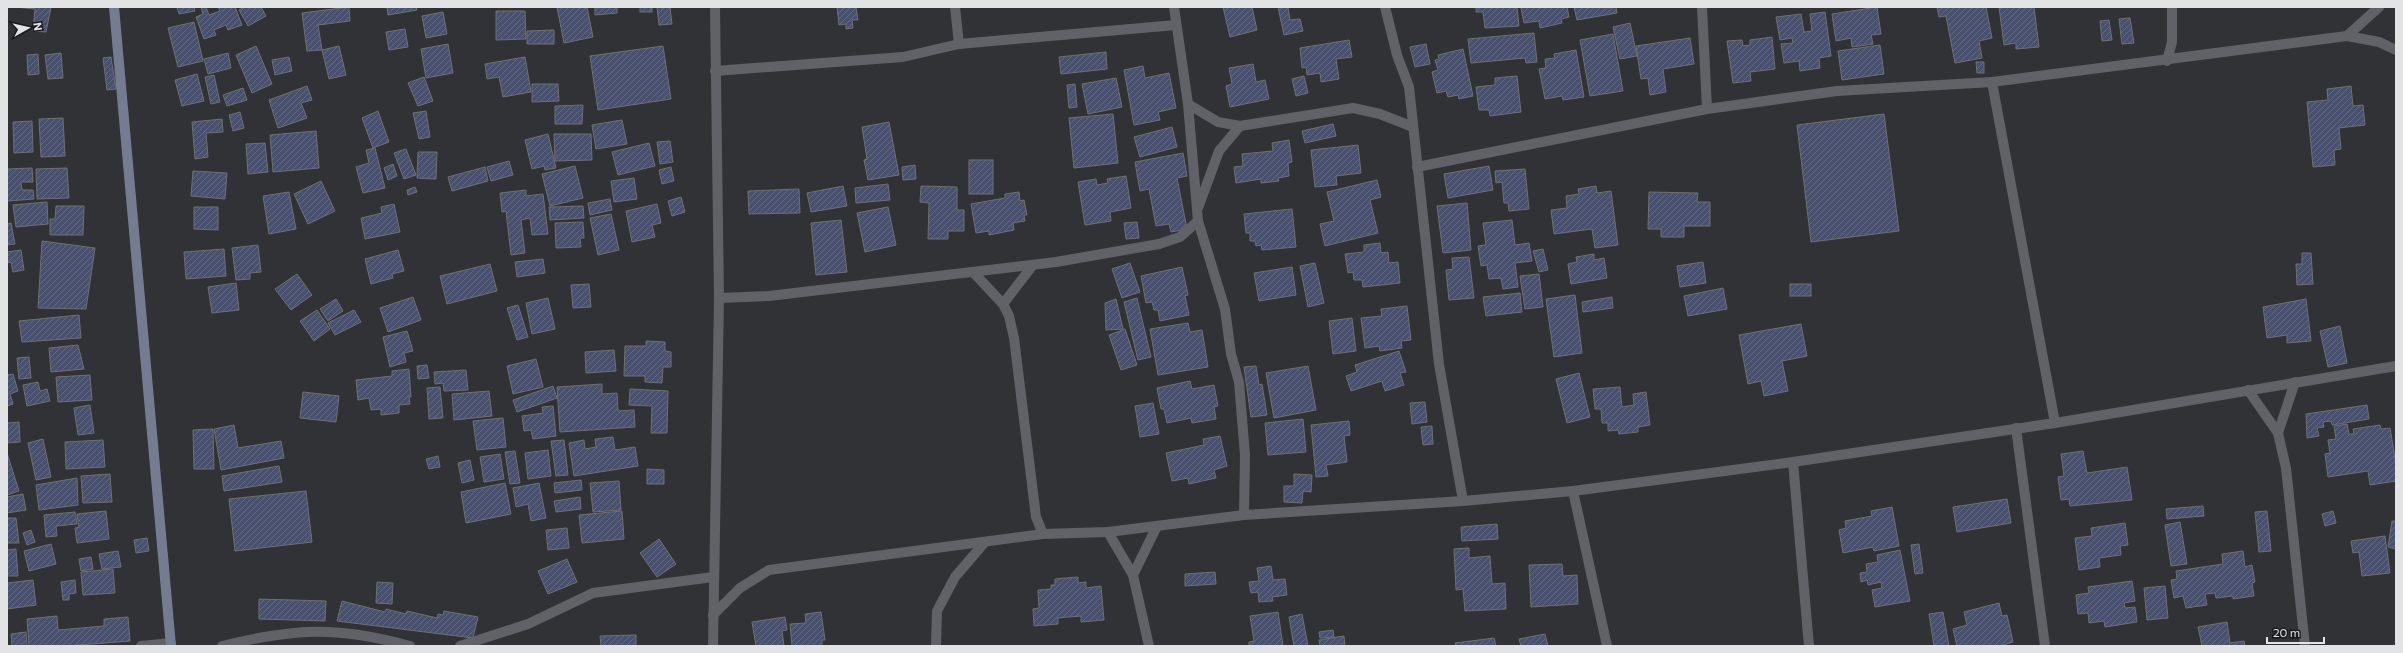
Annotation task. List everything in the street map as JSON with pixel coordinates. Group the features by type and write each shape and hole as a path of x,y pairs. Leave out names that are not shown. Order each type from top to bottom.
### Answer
{"main road":[{"path":"114,7 171,644"}],"street":[{"path":"713,646 719,298 715,7"},
{"path":"955,7 959,44"},
{"path":"1174,7 1188,104 1198,216 1225,309 1231,354 1239,382 1244,441 1244,514"},
{"path":"1385,7 1397,55 1409,86 1438,364 1462,501"},
{"path":"1702,7 1707,109"},
{"path":"2167,61 2172,42 2172,7"},
{"path":"2347,36 2379,7"},
{"path":"715,71 904,57 959,44 1176,25"},
{"path":"1417,167 1707,109 1837,91 1992,82 2167,61 2347,36 2379,42 2396,50"},
{"path":"1992,82 2055,423"},
{"path":"1188,104 1218,122 1240,126 1353,108 1380,114 1413,127"},
{"path":"719,298 769,296 1033,265 1159,244 1180,237 1198,216 1219,151 1240,126"},
{"path":"1003,304 1033,265"},
{"path":"973,272 1003,304 1009,316 1014,338 1036,517 1043,534"},
{"path":"713,615 740,588 769,570 1043,534 1108,532 1244,514 1462,501 1573,491 1793,462 2055,423 2396,366"},
{"path":"2278,433 2296,382"},
{"path":"2248,390 2265,412 2278,433 2286,468 2305,646"},
{"path":"2016,428 2045,646"},
{"path":"1793,462 1809,646"},
{"path":"1573,491 1607,646"},
{"path":"1133,575 1157,526"},
{"path":"1108,532 1133,575 1148,646"},
{"path":"936,646 937,611 955,578 985,542"},
{"path":"460,646 528,624 593,593 713,577"},
{"path":"222,646 294,631 326,631 372,636 410,646"},
{"path":"141,646 171,644"}],"building":[{"path":"15,7 51,7 46,32 33,31 35,9"},
{"path":"177,7 194,7 195,11 179,14"},
{"path":"201,7 206,7 209,15 220,11 218,7 235,7 242,25 228,30 226,25 214,30 216,35 204,39 196,17 203,14"},
{"path":"244,7 261,7 266,16 248,26 239,10"},
{"path":"349,7 350,21 318,25 322,50 307,51 302,13"},
{"path":"387,7 416,7 417,10 388,15"},
{"path":"557,7 587,7 593,37 564,43"},
{"path":"595,7 617,7 617,13 595,15"},
{"path":"640,7 652,7 652,12 640,12"},
{"path":"657,7 670,7 672,24 659,25"},
{"path":"837,7 856,7 858,20 852,20 853,28 846,29 846,24 839,25"},
{"path":"1223,7 1252,7 1257,30 1230,37"},
{"path":"1278,7 1288,7 1290,20 1300,19 1303,31 1284,35"},
{"path":"1476,7 1517,7 1519,26 1485,28 1483,12 1476,12"},
{"path":"1567,7 1569,17 1561,19 1562,23 1540,28 1539,21 1524,23 1521,8"},
{"path":"1574,7 1616,7 1617,13 1577,20"},
{"path":"1877,7 1881,34 1871,35 1873,44 1852,47 1851,38 1836,41 1832,14"},
{"path":"1937,7 1986,7 1992,38 1979,41 1982,58 1955,63 1946,16 1939,17"},
{"path":"1999,7 2034,7 2039,47 2016,49 2016,43 2004,45"},
{"path":"496,11 525,11 526,39 496,40"},
{"path":"443,12 447,34 426,38 422,16"},
{"path":"1825,12 1831,56 1819,58 1820,68 1800,71 1799,61 1784,63 1781,44 1793,43 1792,38 1780,40 1776,17 1801,14 1804,32 1812,31 1810,14"},
{"path":"2130,18 2134,43 2122,44 2119,19"},
{"path":"2109,20 2112,40 2102,41 2100,21"},
{"path":"194,22 203,61 178,67 168,28"},
{"path":"1630,23 1637,56 1620,59 1613,27"},
{"path":"405,29 408,47 389,50 386,32"},
{"path":"554,30 554,44 527,44 527,31"},
{"path":"1534,33 1537,62 1526,63 1525,58 1471,63 1468,39"},
{"path":"1613,34 1623,91 1590,96 1580,40"},
{"path":"1772,37 1775,69 1750,72 1751,81 1733,83 1727,41 1742,40 1743,46 1750,45 1750,40"},
{"path":"1690,38 1694,64 1663,69 1666,92 1650,95 1648,78 1641,79 1636,46"},
{"path":"1349,40 1352,57 1336,59 1339,79 1321,82 1320,73 1307,75 1306,67 1302,68 1300,48"},
{"path":"448,44 453,73 426,78 421,49"},
{"path":"1426,44 1430,64 1415,67 1410,47"},
{"path":"1880,45 1884,74 1842,80 1838,51"},
{"path":"256,46 272,84 252,93 236,55"},
{"path":"339,46 346,75 329,79 322,50"},
{"path":"663,46 671,99 598,110 590,56"},
{"path":"1463,49 1473,96 1459,99 1458,95 1448,97 1446,91 1437,93 1432,72 1438,70 1435,60 1439,59 1438,55"},
{"path":"1576,50 1584,97 1563,100 1562,96 1545,99 1539,69 1546,68 1545,59 1555,58 1554,54"},
{"path":"1106,52 1107,69 1061,74 1059,57"},
{"path":"61,53 63,78 48,79 45,55"},
{"path":"228,53 231,68 208,74 204,59"},
{"path":"38,54 39,74 28,75 27,55"},
{"path":"111,57 116,89 107,90 103,58"},
{"path":"289,57 292,71 275,75 272,60"},
{"path":"525,57 531,92 503,97 499,77 487,79 485,64"},
{"path":"1976,62 1984,62 1984,73 1977,73"},
{"path":"1253,64 1256,82 1265,80 1269,99 1230,107 1226,86 1232,84 1229,68"},
{"path":"1143,66 1145,78 1169,73 1176,108 1158,112 1160,120 1134,125 1124,70"},
{"path":"197,74 204,101 182,106 175,80"},
{"path":"214,75 220,102 211,104 205,77"},
{"path":"1304,76 1308,93 1296,96 1292,79"},
{"path":"1517,76 1521,112 1490,116 1489,110 1479,110 1476,87 1495,85 1495,78"},
{"path":"424,77 433,101 418,106 408,83"},
{"path":"1116,78 1122,107 1088,114 1082,84"},
{"path":"532,84 558,84 559,101 532,102"},
{"path":"1075,84 1077,107 1069,108 1067,85"},
{"path":"307,86 312,100 301,103 307,118 278,128 269,100"},
{"path":"2351,86 2353,106 2363,105 2365,125 2339,128 2341,149 2334,150 2335,165 2313,167 2307,102 2328,100 2327,89"},
{"path":"243,88 247,100 227,106 223,95"},
{"path":"583,105 582,124 555,124 555,106"},
{"path":"378,111 389,142 373,148 362,118"},
{"path":"426,111 430,137 419,139 413,113"},
{"path":"240,112 244,128 233,131 229,115"},
{"path":"1113,114 1118,163 1074,168 1069,118"},
{"path":"1884,114 1899,231 1811,242 1797,125"},
{"path":"63,118 65,156 41,157 39,119"},
{"path":"222,119 223,132 206,133 208,157 195,159 192,122"},
{"path":"622,120 627,144 596,149 592,125"},
{"path":"32,121 33,152 14,153 13,122"},
{"path":"889,122 899,175 868,180 864,160 867,159 862,127"},
{"path":"1333,124 1336,136 1305,143 1302,131"},
{"path":"1172,127 1177,147 1140,157 1134,137"},
{"path":"316,131 319,168 273,172 270,135"},
{"path":"548,134 556,168 545,170 544,166 532,169 525,140"},
{"path":"554,134 591,134 592,160 555,161"},
{"path":"1289,140 1292,162 1288,163 1289,176 1278,178 1279,181 1261,183 1261,179 1236,183 1234,167 1243,166 1242,154 1273,151 1272,143"},
{"path":"670,141 673,162 660,164 657,142"},
{"path":"265,143 268,172 248,174 246,144"},
{"path":"649,143 655,166 618,175 612,152"},
{"path":"1358,145 1361,173 1336,176 1337,185 1315,187 1311,150"},
{"path":"375,148 385,188 363,193 356,167 369,163 366,150"},
{"path":"406,149 416,175 404,179 394,153"},
{"path":"418,152 437,152 436,179 417,178"},
{"path":"1183,153 1187,176 1177,178 1187,229 1171,232 1169,224 1156,226 1149,189 1140,191 1135,162"},
{"path":"969,160 993,160 993,194 969,194"},
{"path":"509,161 513,175 491,181 487,167"},
{"path":"393,164 397,176 388,180 384,168"},
{"path":"915,165 916,179 903,180 902,167"},
{"path":"575,166 583,198 550,206 542,174"},
{"path":"1489,166 1493,190 1448,198 1444,174"},
{"path":"485,167 488,181 452,191 448,177"},
{"path":"671,167 674,181 662,184 659,170"},
{"path":"32,168 33,182 21,182 22,190 33,190 34,199 7,201 7,169"},
{"path":"67,168 69,198 37,199 36,169"},
{"path":"1525,169 1529,209 1509,211 1508,203 1504,203 1502,182 1496,183 1495,171"},
{"path":"193,171 227,173 225,199 191,196"},
{"path":"1126,176 1131,208 1110,212 1111,221 1085,225 1078,182 1096,179 1097,185 1108,183 1107,179"},
{"path":"634,178 637,199 614,202 611,181"},
{"path":"1377,180 1381,197 1370,200 1378,233 1325,246 1320,224 1334,221 1327,192"},
{"path":"321,181 335,211 308,224 294,194"},
{"path":"888,184 890,200 856,203 855,188"},
{"path":"843,186 847,206 811,212 807,193"},
{"path":"921,186 957,187 957,210 964,210 964,231 948,231 948,239 928,239 929,203 920,202"},
{"path":"1596,186 1597,193 1611,191 1618,245 1595,248 1592,229 1554,234 1551,210 1567,208 1566,196 1579,194 1578,189"},
{"path":"415,187 417,192 408,195 407,190"},
{"path":"799,189 800,213 749,214 748,191"},
{"path":"526,190 526,196 543,194 548,234 532,235 530,218 521,220 525,253 511,255 506,211 502,212 500,193"},
{"path":"289,192 296,229 269,234 263,196"},
{"path":"1019,192 1020,201 1024,200 1027,215 1024,215 1025,221 1013,223 1014,230 989,235 989,231 976,233 971,204 1005,198 1005,194"},
{"path":"1649,192 1698,193 1697,202 1710,202 1710,226 1684,226 1684,237 1661,237 1661,229 1648,229"},
{"path":"681,197 685,212 672,216 668,201"},
{"path":"610,199 612,210 590,215 588,203"},
{"path":"47,202 48,224 16,227 13,205"},
{"path":"1467,203 1471,250 1443,253 1437,206"},
{"path":"394,204 400,232 365,239 361,218 382,213 381,207"},
{"path":"657,204 661,223 652,225 655,237 632,242 626,211"},
{"path":"56,206 84,206 83,235 50,235 50,219 55,219"},
{"path":"583,206 584,218 550,220 549,207"},
{"path":"194,207 218,207 218,230 194,229"},
{"path":"888,207 896,245 865,252 857,213"},
{"path":"1292,209 1296,247 1262,250 1261,245 1256,246 1255,241 1250,241 1250,233 1246,233 1244,214"},
{"path":"611,214 619,250 598,255 590,218"},
{"path":"841,220 847,272 816,275 811,223"},
{"path":"1512,220 1515,245 1529,243 1532,261 1515,263 1518,287 1503,289 1501,278 1489,279 1487,265 1481,266 1478,246 1486,245 1483,223"},
{"path":"583,222 584,238 580,238 581,247 556,248 555,223"},
{"path":"1137,222 1139,238 1126,239 1124,223"},
{"path":"11,223 15,244 7,245 7,224"},
{"path":"42,241 95,248 86,309 38,308"},
{"path":"1380,243 1381,253 1388,252 1389,263 1398,262 1400,283 1363,287 1362,280 1354,280 1353,272 1348,273 1345,254 1364,252 1364,245"},
{"path":"258,245 261,272 250,273 250,279 236,280 232,248"},
{"path":"224,249 226,276 186,279 184,252"},
{"path":"1543,249 1548,270 1539,272 1533,251"},
{"path":"21,250 24,270 13,272 11,262 7,263 7,252"},
{"path":"398,250 404,271 392,274 393,278 371,284 365,259"},
{"path":"2302,253 2311,253 2313,284 2297,285 2296,264 2302,264"},
{"path":"1594,254 1594,260 1604,258 1607,278 1571,284 1568,264 1577,262 1576,257"},
{"path":"1469,257 1474,298 1449,300 1446,270 1453,269 1452,258"},
{"path":"543,259 545,273 517,277 515,262"},
{"path":"1703,262 1706,283 1680,287 1677,266"},
{"path":"1130,263 1140,292 1122,298 1112,269"},
{"path":"1315,263 1324,303 1308,307 1300,266"},
{"path":"490,264 497,291 447,304 440,276"},
{"path":"1182,267 1188,295 1185,296 1189,315 1160,321 1158,310 1154,310 1152,302 1146,303 1141,276"},
{"path":"1292,267 1296,295 1259,301 1254,273"},
{"path":"297,274 312,295 291,310 275,289"},
{"path":"1539,274 1543,307 1525,309 1520,276"},
{"path":"236,283 239,310 212,313 208,287"},
{"path":"589,284 591,307 573,308 571,285"},
{"path":"1790,284 1811,284 1811,296 1790,296"},
{"path":"1723,288 1727,309 1688,316 1684,296"},
{"path":"1520,293 1522,312 1486,316 1483,297"},
{"path":"1575,295 1582,353 1554,357 1546,299"},
{"path":"413,297 421,320 388,332 380,308"},
{"path":"1612,297 1613,308 1583,312 1582,302"},
{"path":"548,298 555,329 532,334 526,303"},
{"path":"1137,298 1151,357 1138,360 1124,302"},
{"path":"336,299 343,311 328,321 320,309"},
{"path":"1116,299 1123,329 1106,330 1105,303"},
{"path":"2306,299 2311,341 2287,343 2287,335 2267,338 2263,307"},
{"path":"518,305 528,337 517,340 507,308"},
{"path":"1407,306 1411,340 1401,341 1402,348 1380,351 1379,346 1365,348 1361,318 1382,316 1381,309"},
{"path":"317,310 330,329 314,341 300,321"},
{"path":"354,310 361,322 335,335 328,323"},
{"path":"79,315 81,338 22,342 19,321"},
{"path":"1352,318 1356,351 1333,354 1329,321"},
{"path":"1188,323 1190,332 1202,330 1208,367 1158,375 1150,329"},
{"path":"1801,324 1807,356 1782,361 1788,391 1764,396 1761,381 1748,384 1739,335"},
{"path":"2340,326 2347,363 2328,367 2320,331"},
{"path":"1125,329 1137,365 1121,370 1109,335"},
{"path":"407,331 413,351 404,353 406,362 390,367 383,337"},
{"path":"646,341 665,342 665,351 671,352 671,367 663,367 662,383 645,382 645,376 624,376 625,346 646,346"},
{"path":"78,345 84,369 51,372 49,348"},
{"path":"614,350 616,371 586,373 585,352"},
{"path":"1399,351 1406,372 1400,373 1404,385 1385,391 1382,381 1351,391 1346,376 1357,372 1355,365"},
{"path":"29,357 31,378 19,379 17,358"},
{"path":"536,359 543,387 513,394 507,366"},
{"path":"427,365 429,378 418,379 417,366"},
{"path":"1256,366 1259,385 1262,384 1267,415 1251,417 1244,367"},
{"path":"1308,366 1316,410 1274,418 1266,373"},
{"path":"409,369 410,404 399,405 399,413 381,415 381,409 371,410 369,398 358,400 356,380 392,376 392,371"},
{"path":"466,370 468,390 444,391 443,383 435,384 434,372"},
{"path":"1579,373 1590,417 1567,423 1556,379"},
{"path":"13,374 18,391 10,394 13,404 7,406 7,375"},
{"path":"90,375 92,400 58,402 56,377"},
{"path":"1190,381 1192,389 1214,385 1218,406 1214,407 1216,419 1192,423 1191,418 1167,423 1164,409 1161,409 1157,388"},
{"path":"38,382 40,391 47,389 50,401 27,406 23,385"},
{"path":"602,384 602,394 617,393 618,411 634,410 635,427 560,432 557,387"},
{"path":"553,386 557,398 517,412 513,400"},
{"path":"440,387 443,418 429,419 427,388"},
{"path":"1620,387 1622,407 1634,405 1633,394 1646,392 1650,425 1638,427 1638,432 1619,434 1618,430 1608,431 1608,423 1602,423 1601,409 1595,409 1593,389"},
{"path":"630,389 668,391 667,433 651,433 652,406 629,405"},
{"path":"489,391 492,416 454,420 452,394"},
{"path":"303,392 339,396 336,422 300,418"},
{"path":"1425,402 1427,422 1412,424 1410,403"},
{"path":"1153,403 1159,434 1140,437 1135,406"},
{"path":"90,405 94,433 78,435 74,408"},
{"path":"2367,405 2369,419 2332,425 2331,421 2323,422 2324,427 2317,428 2319,436 2307,438 2306,414"},
{"path":"553,406 556,436 533,439 531,430 524,431 522,416 543,413 542,407"},
{"path":"503,418 506,447 477,450 473,421"},
{"path":"1303,419 1306,452 1268,455 1265,423"},
{"path":"1349,421 1350,435 1344,436 1347,462 1326,465 1328,476 1316,477 1311,425"},
{"path":"19,422 20,442 7,443 7,423"},
{"path":"2347,424 2349,434 2354,434 2353,429 2380,425 2381,429 2390,428 2396,464 2396,481 2370,485 2368,471 2328,477 2325,454 2330,453 2328,440 2336,439 2334,426"},
{"path":"234,425 238,448 281,441 284,458 221,470 214,429"},
{"path":"1432,426 1433,444 1423,445 1421,427"},
{"path":"213,429 214,469 194,469 193,430"},
{"path":"1220,436 1227,466 1214,470 1216,478 1189,484 1188,478 1172,481 1166,453 1204,445 1203,439"},
{"path":"613,437 615,450 635,447 638,466 574,476 569,443 584,440 585,449 596,447 595,439"},
{"path":"43,439 51,477 36,480 28,443"},
{"path":"103,440 105,467 66,469 65,442"},
{"path":"564,440 568,475 556,476 551,441"},
{"path":"548,450 551,476 528,479 525,453"},
{"path":"515,451 520,483 510,484 505,452"},
{"path":"2083,451 2087,473 2127,467 2132,500 2070,506 2069,499 2061,500 2058,477 2064,476 2061,454"},
{"path":"7,453 19,491 7,495"},
{"path":"500,454 504,479 484,482 480,457"},
{"path":"438,456 440,467 429,469 426,459"},
{"path":"470,460 474,480 462,483 458,463"},
{"path":"279,466 282,482 224,491 222,476"},
{"path":"647,469 664,470 664,484 647,484"},
{"path":"110,474 112,502 83,503 81,476"},
{"path":"1294,474 1312,475 1311,492 1303,491 1302,503 1284,502 1284,486 1294,486"},
{"path":"77,478 78,505 39,510 36,485"},
{"path":"581,480 582,490 555,493 554,483"},
{"path":"619,481 621,510 593,512 590,483"},
{"path":"505,483 511,514 466,523 461,492"},
{"path":"539,483 546,518 531,521 528,504 516,507 513,488"},
{"path":"306,491 312,542 235,551 229,499"},
{"path":"23,494 26,510 7,513 7,497"},
{"path":"580,497 581,509 556,512 554,501"},
{"path":"2007,499 2011,523 1957,532 1953,507"},
{"path":"2203,506 2204,516 2167,519 2166,509"},
{"path":"1892,507 1899,546 1874,551 1873,547 1843,553 1839,530 1846,528 1845,521 1872,516 1871,511"},
{"path":"106,511 109,539 77,543 75,528 79,527 77,514"},
{"path":"622,511 624,539 582,543 579,515"},
{"path":"2267,511 2271,551 2259,552 2255,512"},
{"path":"2333,511 2336,523 2325,526 2322,514"},
{"path":"75,512 77,524 56,526 57,536 46,537 44,515"},
{"path":"7,518 16,518 19,543 7,543"},
{"path":"2392,521 2396,521 2396,549 2388,547"},
{"path":"2180,522 2187,564 2171,566 2165,525"},
{"path":"2125,523 2128,545 2120,546 2121,555 2099,558 2100,567 2079,570 2075,538 2092,536 2091,528"},
{"path":"1497,524 1498,539 1462,541 1461,527"},
{"path":"567,528 569,548 548,550 546,530"},
{"path":"31,530 35,542 27,545 23,533"},
{"path":"2385,536 2390,573 2362,576 2359,552 2353,553 2351,541"},
{"path":"147,538 149,551 136,553 134,540"},
{"path":"659,539 676,564 657,577 640,553"},
{"path":"51,544 56,564 29,571 24,551"},
{"path":"1919,544 1923,573 1915,574 1911,545"},
{"path":"1469,548 1469,558 1490,556 1492,584 1505,583 1506,609 1465,611 1463,589 1456,590 1454,549"},
{"path":"16,549 18,576 7,576 7,550"},
{"path":"1900,550 1910,601 1875,607 1872,590 1882,588 1881,582 1868,585 1867,580 1861,582 1860,573 1867,572 1866,564 1878,562 1877,555"},
{"path":"118,551 121,567 102,569 99,554"},
{"path":"2243,551 2245,567 2252,565 2255,582 2252,583 2254,596 2233,599 2233,596 2216,598 2215,593 2205,594 2207,605 2186,608 2183,596 2174,598 2171,580 2177,579 2176,571 2223,564 2222,554"},
{"path":"91,557 93,569 81,571 79,559"},
{"path":"567,559 577,582 548,594 538,571"},
{"path":"1562,564 1563,576 1577,575 1578,604 1531,607 1529,565"},
{"path":"1271,566 1273,580 1285,579 1287,595 1272,597 1273,601 1259,602 1258,592 1251,593 1249,582 1259,581 1257,568"},
{"path":"113,569 115,593 83,595 81,572"},
{"path":"1215,572 1216,584 1185,586 1185,574"},
{"path":"1078,577 1078,583 1086,582 1086,588 1101,586 1104,620 1081,622 1081,616 1058,618 1058,624 1034,626 1033,609 1039,608 1038,590 1051,589 1051,585 1055,585 1055,579"},
{"path":"33,580 36,605 7,609 7,583"},
{"path":"75,580 76,593 69,594 69,600 63,600 61,582"},
{"path":"2132,581 2135,601 2124,603 2125,608 2135,607 2137,622 2105,627 2104,621 2089,623 2088,613 2078,614 2076,595 2089,593 2088,587"},
{"path":"377,582 393,583 392,604 376,603"},
{"path":"2165,586 2168,618 2147,620 2144,588"},
{"path":"259,599 326,601 325,621 259,619"},
{"path":"342,601 385,612 386,609 406,614 407,611 437,618 438,614 443,615 444,611 478,617 473,638 337,621"},
{"path":"1999,603 2002,616 2007,615 2013,642 2000,646 1957,646 1953,629 1967,625 1964,612"},
{"path":"821,612 825,640 822,640 822,646 792,646 790,624 806,623 805,614"},
{"path":"1278,612 1283,646 1249,646 1249,642 1254,641 1250,616"},
{"path":"1943,612 1949,646 1934,646 1929,614"},
{"path":"1302,614 1308,646 1294,646 1289,617"},
{"path":"57,616 58,630 104,626 104,619 128,617 130,641 66,646 29,646 27,619"},
{"path":"785,617 787,630 782,631 784,646 756,646 752,622"},
{"path":"2227,622 2230,643 2244,641 2245,646 2202,646 2198,627"},
{"path":"1333,630 1334,637 1320,638 1319,632"},
{"path":"26,632 27,646 12,646 11,634"},
{"path":"1545,634 1548,646 1521,646 1519,639"},
{"path":"636,635 636,646 601,646 600,636"},
{"path":"1344,636 1345,646 1320,646 1319,640"},
{"path":"1494,638 1496,646 1456,646 1455,643"}]}
